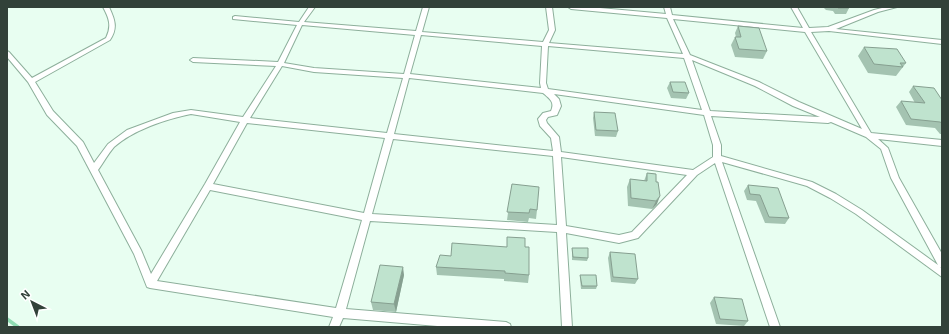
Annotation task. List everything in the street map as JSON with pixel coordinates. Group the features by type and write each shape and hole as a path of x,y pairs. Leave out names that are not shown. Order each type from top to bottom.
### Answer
{"street":[{"path":"32,81 108,39 114,29 114,23 106,7"},
{"path":"150,284 245,120 280,64 300,24 312,7"},
{"path":"334,327 340,313 426,7"},
{"path":"549,7 552,30 545,44 543,83 545,91 555,99 557,106 554,113 546,115 542,119 543,124 555,138 557,154 567,327"},
{"path":"571,7 807,30 829,29 942,42"},
{"path":"667,7 669,17 687,56 707,113 717,145 717,158 775,327"},
{"path":"794,7 869,135"},
{"path":"829,29 876,11 894,7"},
{"path":"235,18 418,32 687,56 757,84 796,104 869,135 884,148 895,178 942,263"},
{"path":"7,53 32,81 50,113 80,144 138,253 150,284"},
{"path":"192,60 280,64 314,70 406,76 545,91 707,113 835,120"},
{"path":"94,170 111,146 130,132 162,120 191,112 245,120 557,154 694,173"},
{"path":"869,135 942,143"},
{"path":"208,186 367,217 562,229 619,239 635,235 694,173 717,158 809,184 833,196 859,212 942,273"},
{"path":"150,284 340,313 506,327"}],"building":[{"path":"849,7 849,8 838,8"},
{"path":"738,26 759,28 767,51 739,49 735,37 741,37"},
{"path":"864,47 897,49 906,63 900,63 903,67 874,64"},
{"path":"670,82 685,82 689,93 673,92"},
{"path":"913,86 934,88 942,100 942,123 911,119 901,101 925,103"},
{"path":"594,112 615,113 618,131 596,130"},
{"path":"647,173 656,174 656,182 658,182 660,196 656,201 631,198 630,179 647,181"},
{"path":"512,184 539,187 537,210 530,209 529,213 507,212"},
{"path":"748,185 778,188 789,218 769,217 760,195 750,194"},
{"path":"507,237 525,238 525,247 529,247 529,275 505,273 505,271 436,267 440,255 451,256 452,243 507,247"},
{"path":"572,248 588,248 588,258 573,257"},
{"path":"610,252 635,254 638,279 613,277"},
{"path":"380,265 403,267 394,304 371,302"},
{"path":"580,275 596,275 597,286 582,286"},
{"path":"714,297 742,299 748,321 720,319"}],"waterway":[{"path":"7,319 18,327"}]}
